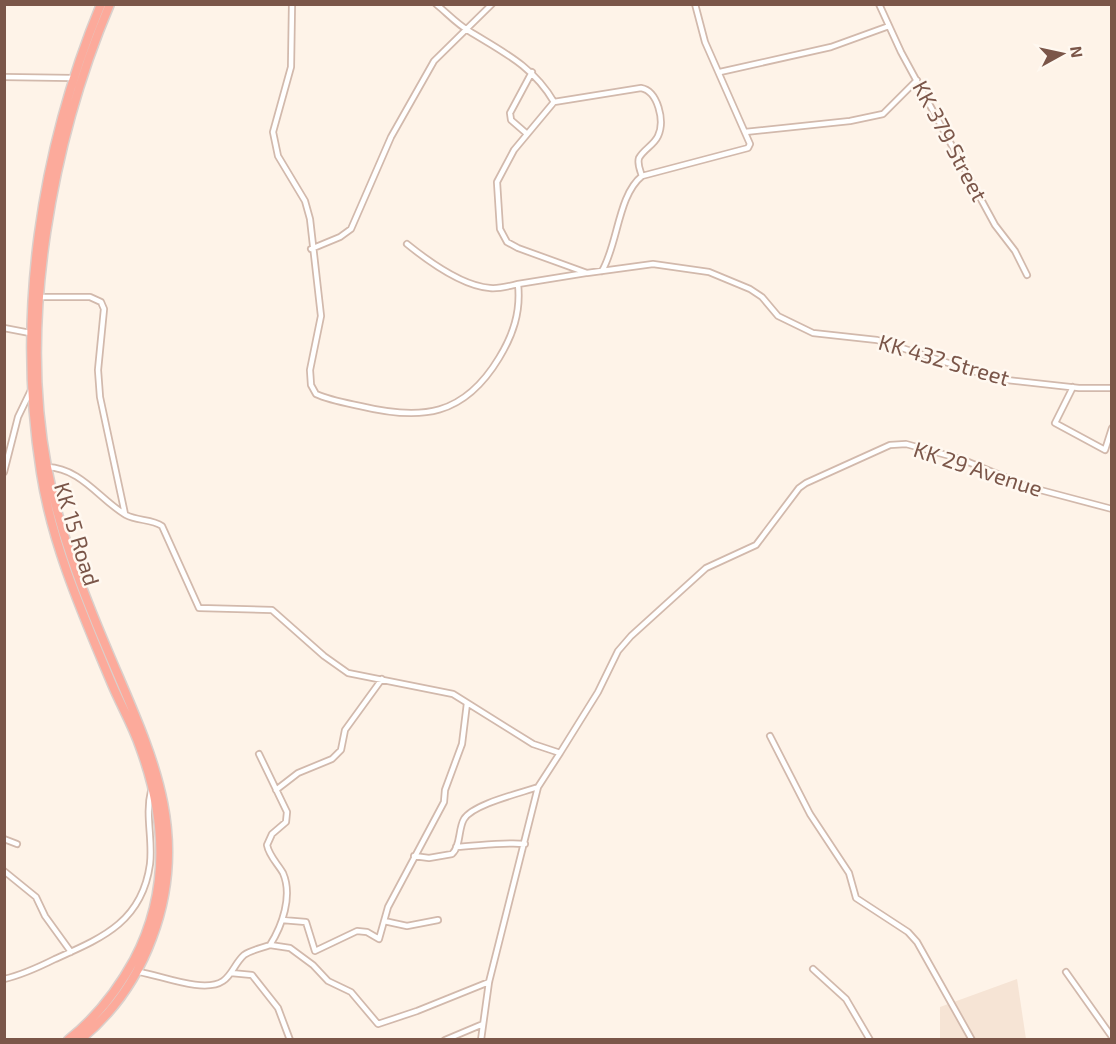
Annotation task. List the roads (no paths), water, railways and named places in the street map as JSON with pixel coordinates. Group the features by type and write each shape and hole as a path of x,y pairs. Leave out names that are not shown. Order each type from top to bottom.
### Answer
{"highway":[{"name":"KK 15 Road","path":"80,1040 100,1023 139,972 157,926 167,883 169,838 165,804 144,734 79,579 60,521 47,467 37,356 37,297 45,199 72,78 101,4"},
{"name":"KK 15 Road","path":"68,1040 96,1015 113,994 138,952 153,914 161,851 160,821 141,747 111,682 64,562 46,500 31,390 30,333 66,130 78,87 110,4"}],"street":[{"path":"292,4 293,54 273,132 278,156 308,208 311,249 321,316 310,380 313,390 321,396 404,414 428,414 453,405 485,380 505,348 518,314 518,284"},
{"path":"436,4 467,31 500,48 532,72 554,102"},
{"path":"311,249 340,237 351,229 391,137 430,69 439,55 467,31 492,4"},
{"path":"602,271 609,260 628,195 642,176 744,149 750,144 705,42 695,4"},
{"name":"KK 379 Street","path":"879,4 995,225 1015,251 1027,275"},
{"path":"720,72 831,47 889,26"},
{"path":"526,133 511,120 510,113 532,72"},
{"path":"4,77 72,78"},
{"path":"745,132 850,121 883,114 917,80"},
{"path":"587,273 518,248 503,236 497,213 497,182 502,169 526,133 554,102 647,89 652,94 660,112 660,123 658,138 639,158 638,165 642,176"},
{"name":"KK 432 Street","path":"407,244 441,267 476,285 491,288 653,264 709,272 750,289 762,297 778,316 813,333 878,340 998,379 1073,387 1112,388"},
{"path":"37,297 90,297 101,302 104,309 98,370 100,397 125,514"},
{"path":"4,328 30,333"},
{"path":"1073,387 1055,423 1112,454"},
{"path":"4,472 18,417 31,390"},
{"path":"1105,450 1112,428"},
{"name":"KK 29 Avenue","path":"538,787 598,692 618,651 685,585 717,562 756,545 799,488 806,483 890,445 906,444 962,459 1029,487 1112,509"},
{"path":"47,467 65,470 93,487 125,514 162,526 199,608 272,610 343,670 356,676 446,692 533,744 560,753"},
{"path":"276,790 298,773 332,759 341,750 345,730 382,679"},
{"path":"282,920 306,922 315,951 357,931 367,932 379,939 384,921 414,856 444,802 445,790 462,744 467,703"},
{"path":"770,735 810,814 849,873 856,898 912,936 928,958 972,1040"},
{"path":"259,754 287,812 288,820 272,834 267,845 285,879 286,896 282,920 270,945"},
{"path":"4,979 108,935 123,922 141,892 149,866 148,806 152,787"},
{"path":"414,856 429,858 452,854 463,820 473,810 538,787"},
{"path":"481,1040 489,982 538,787"},
{"path":"4,839 17,844"},
{"path":"456,847 525,844"},
{"path":"4,871 36,897 45,916 71,952"},
{"path":"384,921 407,926 438,920"},
{"path":"139,972 185,983 222,982 243,956 270,945 290,948 313,965 328,981 351,993 378,1024 489,982"},
{"path":"813,969 846,999 870,1040"},
{"path":"1066,972 1112,1037"},
{"path":"231,973 252,975 278,1008 290,1040"},
{"path":"445,1040 483,1024"}]}
